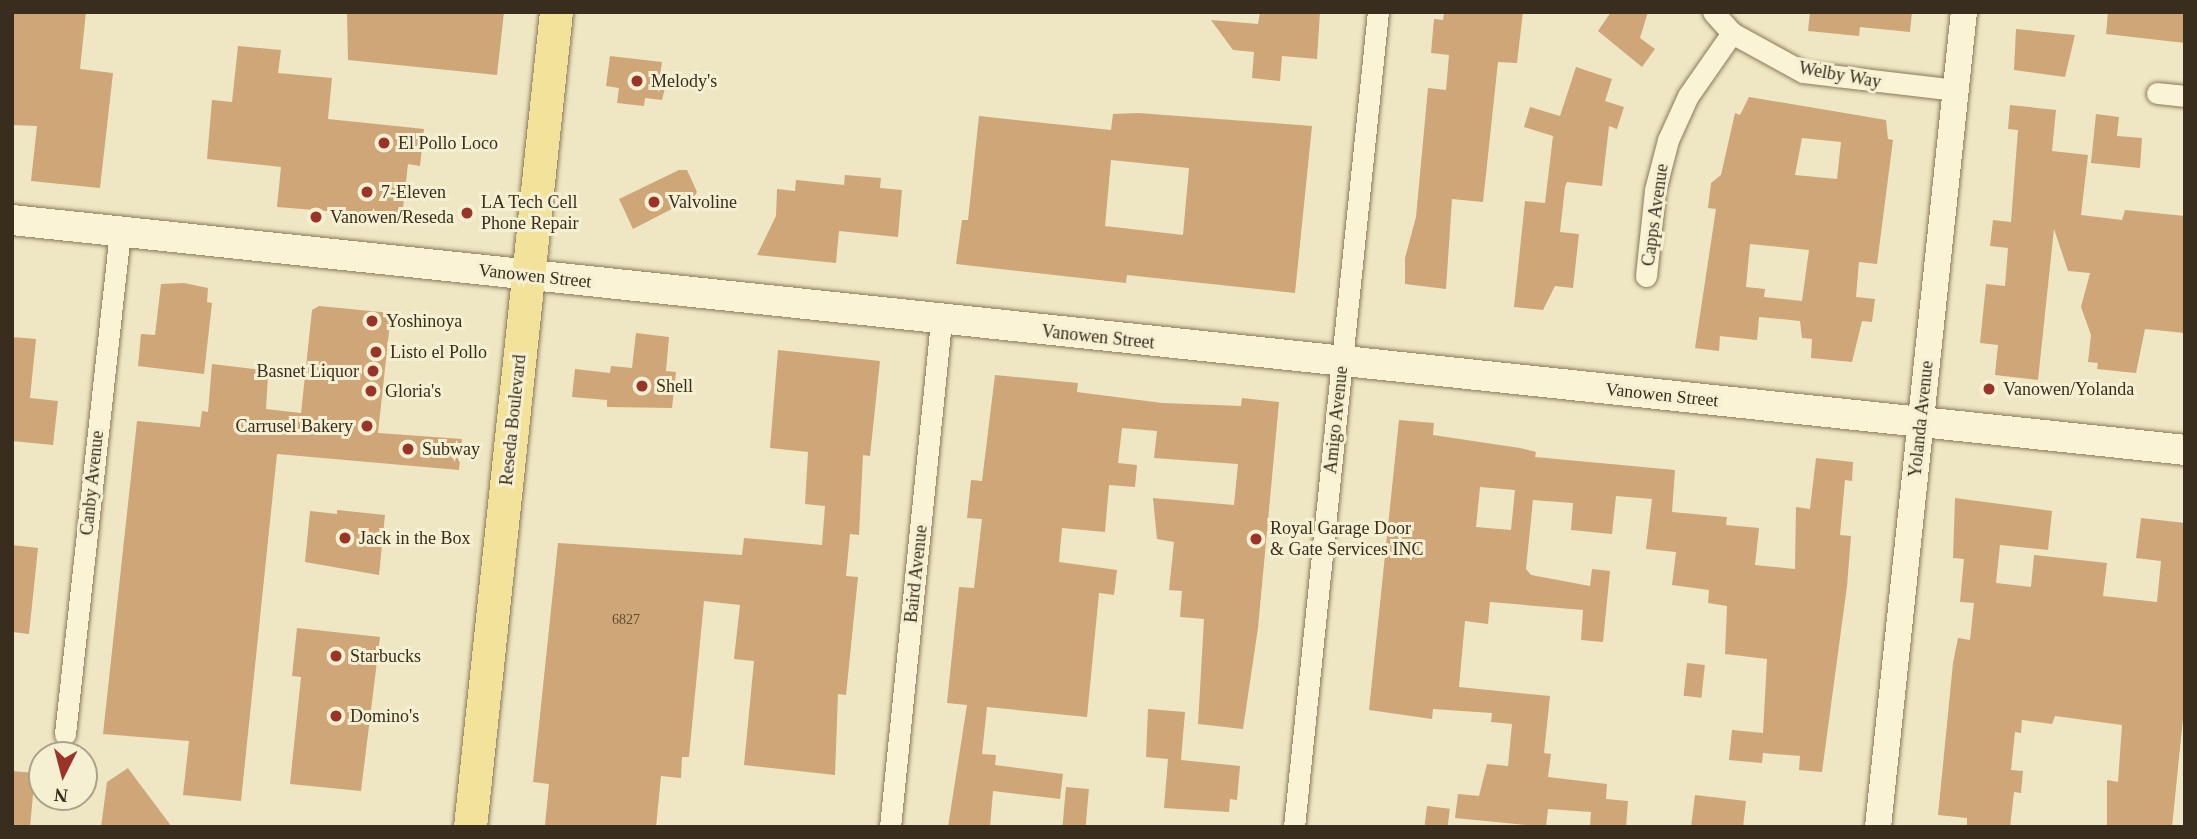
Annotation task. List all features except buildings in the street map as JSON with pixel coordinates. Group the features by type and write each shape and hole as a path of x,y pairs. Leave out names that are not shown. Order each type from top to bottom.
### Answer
{"main road":[{"name":"Reseda Boulevard","path":"470,827 555,12"},
{"name":"Vanowen Street","path":"12,220 941,321 2185,450"}],"street":[{"name":"Amigo Avenue","path":"1294,827 1378,12"},
{"path":"1713,12 1732,33"},
{"name":"Yolanda Avenue","path":"1878,827 1965,12"},
{"name":"Welby Way","path":"1732,33 1769,58 1803,72 1956,90"},
{"name":"Capps Avenue","path":"1646,276 1655,190 1668,140 1688,96 1732,33"},
{"path":"2157,93 2185,96"},
{"name":"Canby Avenue","path":"65,734 120,232"},
{"name":"Baird Avenue","path":"890,827 941,321"}],"place":[{"name":"Melody's","path":"637,81"},
{"name":"El Pollo Loco","path":"384,143"},
{"name":"7-Eleven","path":"367,192"},
{"name":"Valvoline","path":"654,202"},
{"name":"LA Tech Cell Phone Repair","path":"467,213"},
{"name":"Vanowen/Reseda","path":"316,217"},
{"name":"Yoshinoya","path":"372,321"},
{"name":"Listo el Pollo","path":"376,352"},
{"name":"Basnet Liquor","path":"373,371"},
{"name":"Shell","path":"642,386"},
{"name":"Vanowen/Yolanda","path":"1989,389"},
{"name":"Gloria's","path":"371,391"},
{"name":"Carrusel Bakery","path":"367,426"},
{"name":"Subway","path":"408,449"},
{"name":"Jack in the Box","path":"345,538"},
{"name":"Royal Garage Door & Gate Services INC","path":"1256,539"},
{"name":"Starbucks","path":"336,656"},
{"name":"Domino's","path":"336,716"}]}
